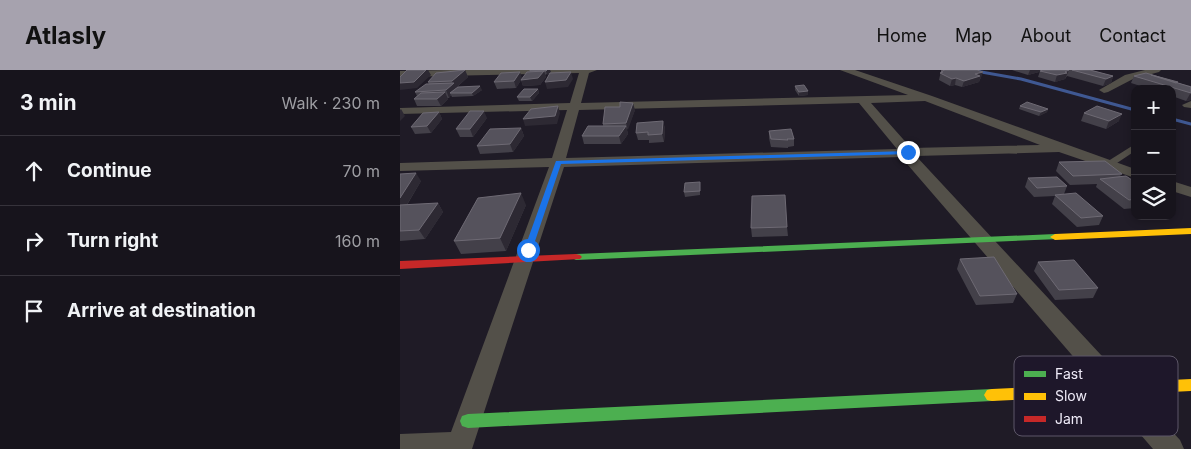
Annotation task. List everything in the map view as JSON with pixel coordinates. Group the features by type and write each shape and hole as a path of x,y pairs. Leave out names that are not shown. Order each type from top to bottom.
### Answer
{"street":[{"path":"462,438 558,162 585,70"},
{"path":"400,74 592,70"},
{"path":"845,70 928,98 1059,148 1131,173"},
{"path":"1104,90 1129,77 1156,70"},
{"path":"400,111 928,98"},
{"path":"862,99 907,153 1088,356"},
{"path":"400,167 1059,148"},
{"path":"1176,187 1191,192"},
{"path":"400,265 1191,231"},
{"path":"1178,386 1191,385"},
{"path":"400,447 462,438 1014,396"},
{"path":"1159,436 1170,449"}],"lane":[{"path":"1108,164 1131,150"}],"building":[{"path":"407,70 426,70 414,82 400,83 400,77"},
{"path":"465,70 452,81 428,82 436,73"},
{"path":"530,70 547,70 530,71"},
{"path":"946,70 977,70 983,72 975,74 980,76 964,81 956,78 952,79 940,73"},
{"path":"1069,70 1065,72 1067,73 1057,75 1040,71"},
{"path":"1072,70 1090,70 1113,76 1106,79"},
{"path":"544,71 538,78 521,80 527,72"},
{"path":"520,72 514,81 494,82 501,73"},
{"path":"571,72 566,80 545,82 550,73"},
{"path":"1146,73 1191,87 1191,93 1176,89 1176,85 1164,85 1134,76"},
{"path":"1152,75 1178,82 1176,83"},
{"path":"454,83 446,90 415,92 426,84"},
{"path":"804,85 808,91 799,92 795,86"},
{"path":"480,86 472,93 450,93 458,87"},
{"path":"524,89 538,89 530,97 517,97"},
{"path":"445,92 437,99 414,99 421,93"},
{"path":"620,102 633,103 626,123 603,124 605,107 620,107"},
{"path":"1027,102 1048,109 1041,112 1020,106"},
{"path":"558,106 555,116 523,119 531,109"},
{"path":"1097,106 1122,114 1109,121 1084,113"},
{"path":"470,111 484,111 470,129 456,129"},
{"path":"439,112 427,126 411,127 423,113"},
{"path":"663,121 662,134 648,135 648,132 636,133 637,123"},
{"path":"588,126 626,126 619,136 582,136"},
{"path":"521,128 510,144 477,146 490,129"},
{"path":"791,129 794,139 771,139 769,131"},
{"path":"1105,161 1122,174 1073,176 1059,162"},
{"path":"416,173 400,198 400,174"},
{"path":"1126,176 1131,179 1131,200 1129,200 1100,179"},
{"path":"1057,177 1067,186 1037,188 1028,178"},
{"path":"700,182 700,191 684,192 685,183"},
{"path":"521,193 500,238 454,241 478,198"},
{"path":"1076,193 1103,216 1081,218 1055,195"},
{"path":"785,195 787,227 751,228 752,196"},
{"path":"438,203 419,230 400,231 400,205"},
{"path":"994,257 1017,294 980,296 960,259"},
{"path":"1074,260 1098,288 1059,290 1038,262"}],"waterway":[{"path":"970,70 1021,79 1131,109"},
{"path":"1176,120 1191,124"}],"traffic: fast":[{"path":"576,257 1055,237"},
{"path":"468,421 992,395"}],"traffic: slow":[{"path":"1055,237 1191,231"},
{"path":"1178,386 1191,385"},
{"path":"992,395 1014,394"}],"traffic: jam":[{"path":"400,265 576,257"}],"route":[{"path":"528,250 558,162 908,152"}]}
